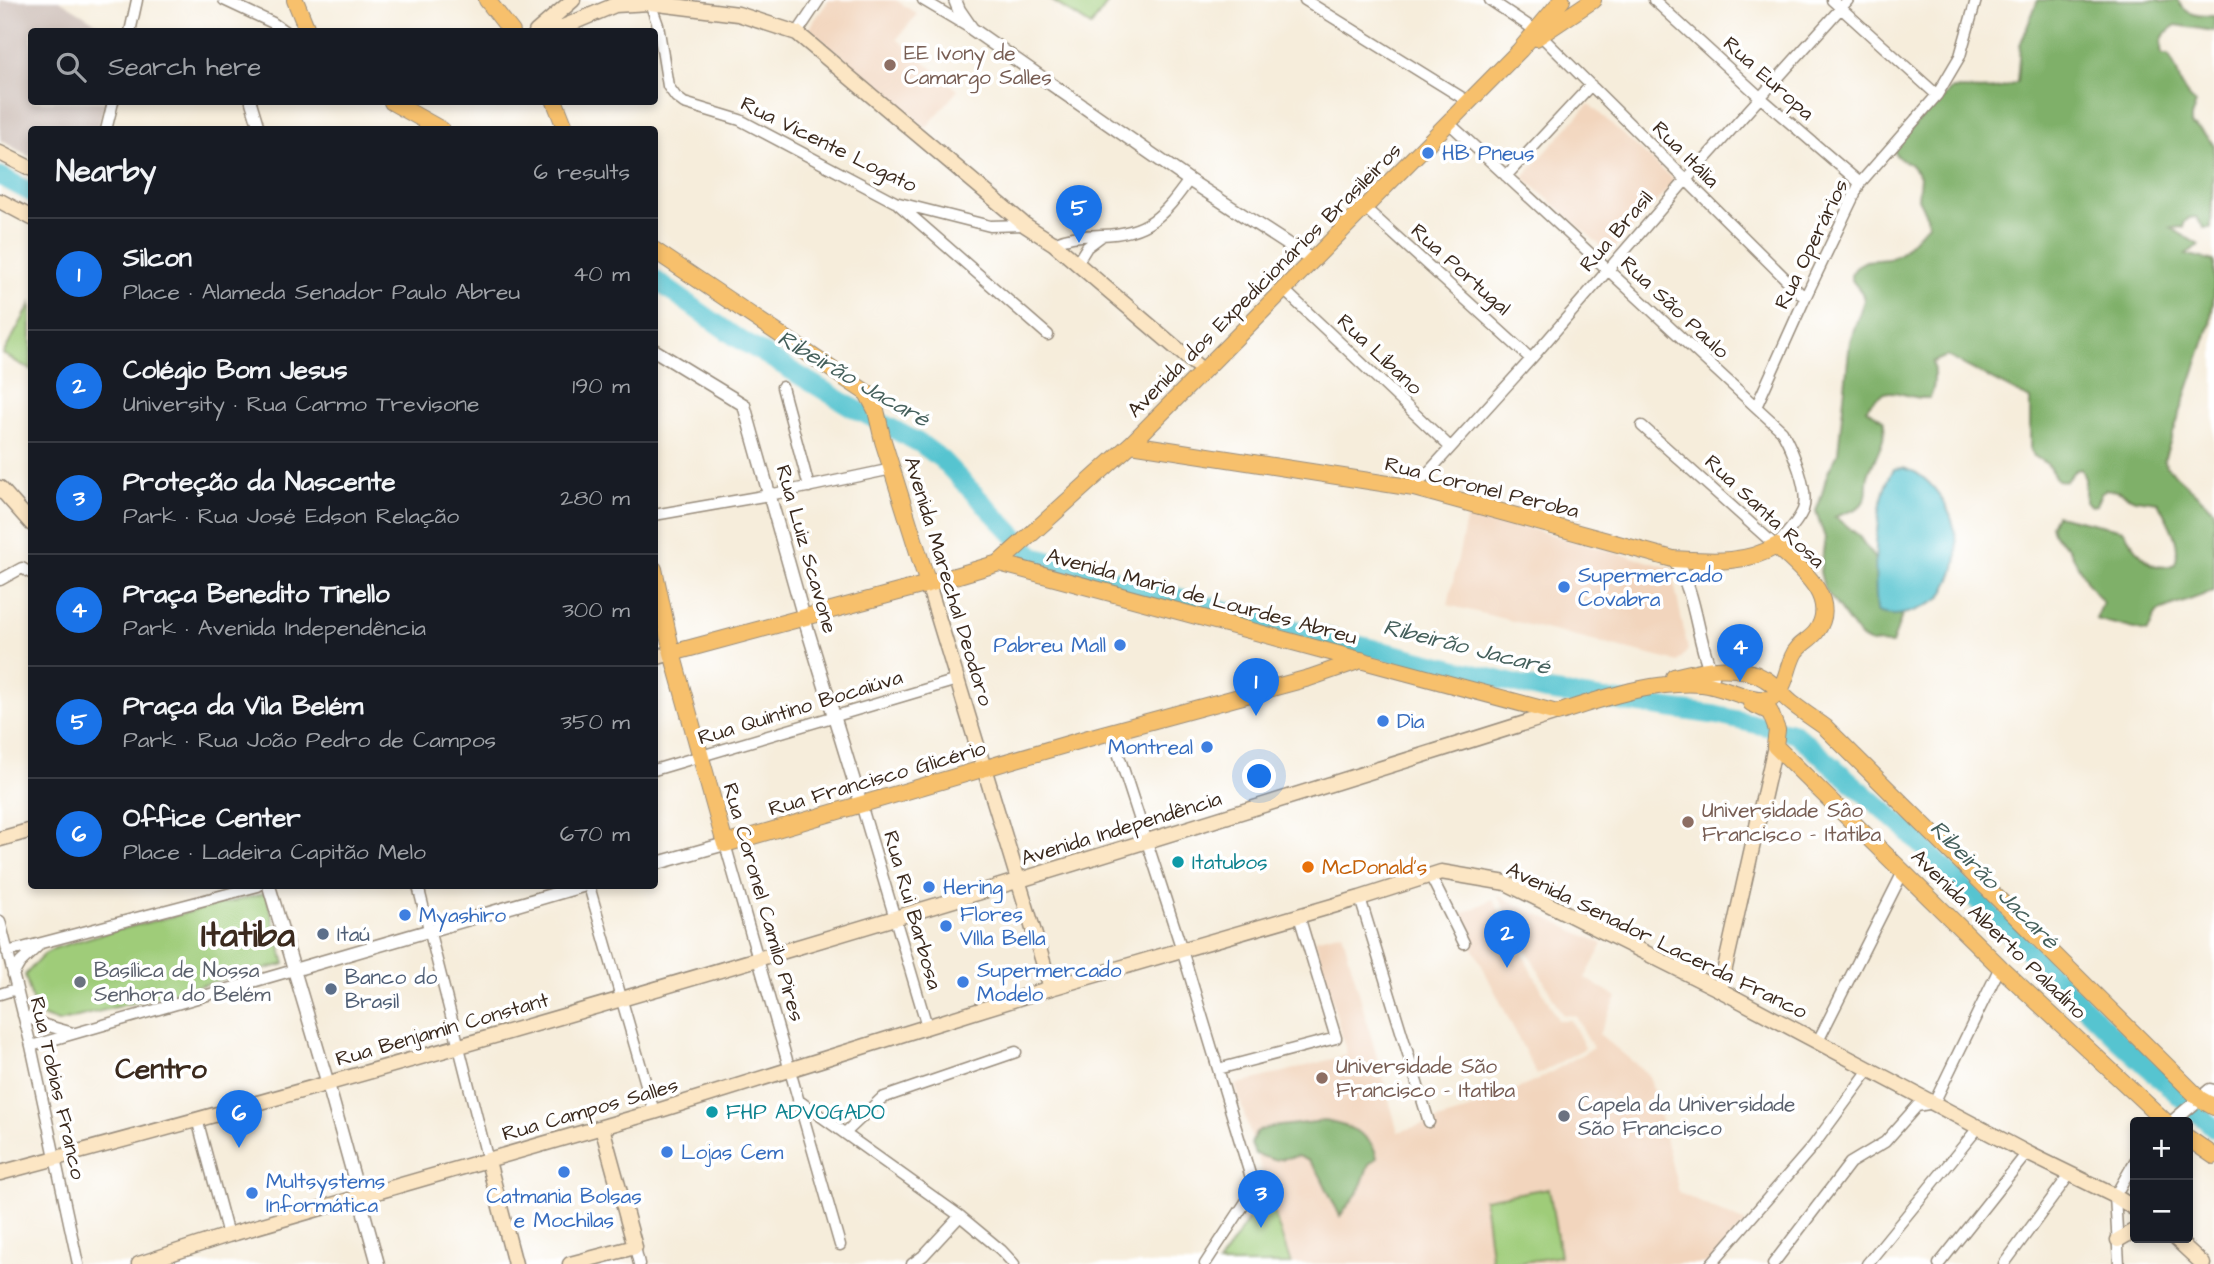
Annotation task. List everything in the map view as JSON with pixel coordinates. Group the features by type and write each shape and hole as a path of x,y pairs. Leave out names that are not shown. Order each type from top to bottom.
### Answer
{"main road":[{"path":"295,0 306,28"},
{"path":"487,0 509,28"},
{"path":"541,28 573,0"},
{"path":"1538,33 1562,0"},
{"path":"560,28 589,15 604,2 650,1 738,14 797,33 1025,225 1053,243 1202,370"},
{"path":"1538,33 1586,1"},
{"name":"Avenida dos Expedicionários Brasileiros","path":"999,563 1131,444 1538,33"},
{"path":"397,105 435,126"},
{"path":"556,105 564,126"},
{"path":"0,153 28,167"},
{"path":"0,201 28,216"},
{"name":"Avenida Marechal Deodoro","path":"658,253 867,393 876,410 883,441 1051,988"},
{"name":"Rua Coronel Peroba","path":"1131,444 1413,488 1673,559 1746,559 1776,546"},
{"path":"0,488 28,520"},
{"name":"Rua Santa Rosa","path":"1776,546 1810,578 1820,593 1823,606 1823,615 1816,632 1794,653 1779,691"},
{"path":"658,657 999,563"},
{"name":"Avenida Maria de Lourdes Abreu","path":"999,563 1557,713"},
{"name":"Rua Coronel Camilo Pires","path":"658,588 672,653 725,844"},
{"path":"1301,645 1310,662 1309,678"},
{"name":"Rua Francisco Glicério","path":"725,844 1111,732 1309,678 1361,660"},
{"name":"Avenida Independência","path":"895,919 1147,843 1684,674 1727,668 1758,675 1779,691 1770,699 1754,699 1682,684 1639,690"},
{"name":"Avenida Independência","path":"1721,690 1765,708 1774,719 1776,743"},
{"path":"1779,691 1825,727 2208,1096"},
{"path":"1720,990 1776,743"},
{"name":"Avenida Alberto Paladino","path":"1776,743 2000,967 2165,1117"},
{"path":"0,839 28,831"},
{"name":"Avenida Senador Lacerda Franco","path":"1051,988 1441,872 1506,883 1720,990 2130,1206"},
{"name":"Rua Benjamin Constant","path":"0,1173 328,1084 895,919"},
{"name":"Rua Campos Salles","path":"139,1264 228,1235 602,1128 1051,988"},
{"path":"570,1264 635,1247 602,1128"},
{"path":"2193,1141 2214,1156"},
{"path":"488,1161 514,1264"},
{"path":"2118,1240 2130,1233"},
{"path":"2180,1243 2203,1264"}],"street":[{"path":"131,28 137,0"},
{"path":"224,0 271,27"},
{"path":"797,33 819,0"},
{"path":"923,0 972,29 1189,180 1312,260"},
{"path":"955,0 972,29"},
{"path":"1305,0 1469,102"},
{"name":"Rua Itália","path":"1490,0 1538,33 1805,298"},
{"name":"Rua Europa","path":"1654,0 1760,97 1860,183"},
{"path":"1832,0 1845,4 1937,95"},
{"name":"Rua Operários","path":"1756,407 1860,183 1937,95 1959,56 1976,0"},
{"name":"Rua Vicente Logato","path":"650,1 658,28"},
{"name":"Rua Brasil","path":"1413,488 1531,359 1685,181 1845,4"},
{"name":"Rua Vicente Logato","path":"658,31 668,86 684,103 740,120 895,202 990,226 1025,225"},
{"path":"1506,176 1591,85"},
{"path":"107,126 112,105"},
{"path":"252,105 258,125"},
{"name":"Rua São Paulo","path":"1449,123 1782,431 1798,466 1804,507 1798,520 1776,546"},
{"path":"1053,243 1072,235 1103,235 1144,227 1169,207 1189,180"},
{"path":"895,202 1048,335"},
{"name":"Rua Portugal","path":"1365,208 1531,359"},
{"path":"1077,264 1087,247 1103,235"},
{"name":"Rua Líbano","path":"1283,289 1450,447"},
{"name":"Rua Luiz Scavone","path":"658,351 744,405 804,618 861,804"},
{"path":"782,387 809,487"},
{"name":"Rua Santa Rosa","path":"1642,426 1776,546"},
{"path":"658,514 769,495 892,469"},
{"path":"1673,559 1682,570 1700,642 1721,690"},
{"path":"1686,582 1712,561"},
{"path":"0,580 22,568 28,572"},
{"name":"Rua Quintino Bocaiúva","path":"658,769 957,680"},
{"path":"1111,732 1182,950 1252,1181 1251,1194 1205,1264"},
{"name":"Rua Rui Barbosa","path":"861,804 927,1026"},
{"name":"Rua Francisco Glicério","path":"658,863 725,844"},
{"name":"Rua Coronel Camilo Pires","path":"725,844 840,1245"},
{"path":"1817,1043 1903,872"},
{"path":"1430,875 1464,943"},
{"path":"7,952 247,889"},
{"path":"270,889 378,1264"},
{"path":"419,889 488,1161"},
{"path":"31,1046 572,889"},
{"path":"590,889 654,1112"},
{"path":"1360,898 1429,1122"},
{"path":"1218,1069 1336,1038 1299,916"},
{"name":"Rua Tobias Franco","path":"0,921 31,1046 78,1264"},
{"path":"13,975 29,953 41,943"},
{"path":"1773,1264 1850,1163 1885,1142 1917,1106 1934,1103 2000,967"},
{"path":"0,994 16,989"},
{"path":"23,1015 45,1025 75,1033"},
{"path":"845,1133 882,1098 1016,1052"},
{"path":"1711,1264 1813,1146 1869,1070"},
{"path":"2178,1117 2208,1096"},
{"path":"798,1100 960,1216 1010,1263"},
{"path":"197,1119 228,1235"},
{"path":"1867,1264 1979,1128"},
{"path":"1940,1264 2027,1153"},
{"path":"2119,1264 2115,1196 2130,1170"},
{"path":"2004,1264 2070,1174"},
{"path":"912,1264 923,1256 960,1216"},
{"path":"635,1247 639,1264"}],"shaded area":[{"path":"0,0 59,0 105,28 28,28 28,105 104,105 99,126 28,126 28,155 0,140"},
{"name":"EE Ivony de Camargo Salles","path":"829,0 896,0 917,14 897,39 958,90 926,128 809,28"},
{"path":"1589,104 1675,181 1610,254 1523,177"},
{"name":"Supermercado Covabra","path":"1468,511 1671,568 1688,650 1678,662 1448,605"},
{"name":"Universidade São Francisco - Itatiba","path":"1497,895 1603,944 1585,978 1617,997 1599,1034 1649,1075 1679,1193 1746,1223 1707,1264 1291,1264 1235,1085 1347,1055 1315,939 1342,932 1398,1132 1461,1113 1536,1081 1593,1048 1576,1016 1562,1014"},
{"path":"1493,899 1558,1020 1571,1020 1585,1048 1537,1075 1457,916"}],"green space":[{"path":"1051,0 1110,0 1091,26"},
{"path":"2038,0 2177,0 2192,14 2214,16 2214,31 2176,25 2167,31 2161,45 2162,55 2168,55 2173,62 2184,91 2196,103 2191,125 2201,130 2214,145 2211,228 2204,228 2196,217 2189,218 2184,227 2171,228 2199,245 2186,254 2214,261 2214,295 2210,325 2164,460 2167,467 2214,510 2214,591 2159,611 2146,632 2096,619 2103,603 2087,582 2069,549 2053,533 2051,525 2056,515 2123,530 2144,558 2158,566 2166,567 2175,564 2177,548 2173,532 2158,502 2135,499 2106,489 2101,493 2096,505 2091,506 2085,501 2085,479 2081,469 2075,470 2066,481 2057,480 2047,464 2030,450 2030,399 1947,356 1933,362 1934,385 1929,398 1888,392 1874,399 1866,409 1883,420 1883,440 1868,477 1864,501 1856,509 1835,517 1858,535 1874,558 1883,578 1905,607 1892,644 1871,643 1860,637 1824,588 1820,572 1825,538 1816,511 1827,475 1838,452 1850,341 1864,300 1851,275 1857,266 1866,261 1888,259 1900,254 1928,224 1918,199 1920,176 1911,165 1896,155 1894,149 1898,141 1952,89 1994,89 2017,82 2020,45"},
{"path":"28,309 28,368 3,354"},
{"path":"266,893 285,964 58,1022 36,1014 25,975 44,954 55,948"},
{"path":"1324,1121 1357,1131 1370,1142 1377,1158 1369,1164 1359,1191 1340,1216 1320,1175 1309,1161 1298,1156 1274,1160 1255,1154 1251,1144 1256,1132 1271,1127"},
{"path":"1549,1188 1560,1256 1513,1264 1492,1264 1484,1199"},
{"path":"1267,1192 1291,1264 1218,1264"}],"water":[{"path":"1903,468 1918,474 1939,495 1953,523 1957,553 1950,581 1939,599 1914,611 1887,615 1877,612 1876,538 1887,482 1894,469"}],"waterway":[{"name":"Ribeirão Jacaré","path":"0,176 28,191"},
{"name":"Ribeirão Jacaré","path":"658,282 734,336 850,406 921,444 940,458 1035,557 1270,623 1544,691 1715,715 1795,733 1903,827 2118,1040 2214,1128"}],"place":[{"name":"EE Ivony de Camargo Salles","path":"890,65"},
{"name":"HB Pneus","path":"1428,153"},
{"name":"Praça da Vila Belém","path":"1079,243"},
{"name":"Supermercado Covabra","path":"1564,587"},
{"name":"Pabreu Mall","path":"1120,645"},
{"name":"Praça Benedito Tinello","path":"1740,682"},
{"name":"Silcon","path":"1256,716"},
{"name":"Dia","path":"1383,721"},
{"name":"Montreal","path":"1207,747"},
{"name":"Universidade Sâo Francisco - Itatiba","path":"1688,822"},
{"name":"Itatubos","path":"1178,862"},
{"name":"McDonald's","path":"1308,867"},
{"name":"Hering","path":"929,887"},
{"name":"Myashiro","path":"405,915"},
{"name":"Flores VIlla Bella","path":"946,926"},
{"name":"Itaú","path":"323,934"},
{"name":"Colégio Bom Jesus","path":"1507,968"},
{"name":"Basílica de Nossa Senhora do Belém","path":"80,982"},
{"name":"Supermercado Modelo","path":"963,982"},
{"name":"Banco do Brasil","path":"331,989"},
{"name":"Universidade São Francisco - Itatiba","path":"1322,1078"},
{"name":"FHP ADVOGADO","path":"712,1112"},
{"name":"Capela da Universidade São Francisco","path":"1564,1116"},
{"name":"Office Center","path":"239,1148"},
{"name":"Lojas Cem","path":"667,1152"},
{"name":"Catmania Bolsas e Mochilas","path":"564,1172"},
{"name":"Multsystems Informática","path":"252,1193"},
{"name":"Proteção da Nascente","path":"1261,1228"}],"district":[{"name":"Itatiba","path":"248,934"},
{"name":"Centro","path":"161,1068"}]}
